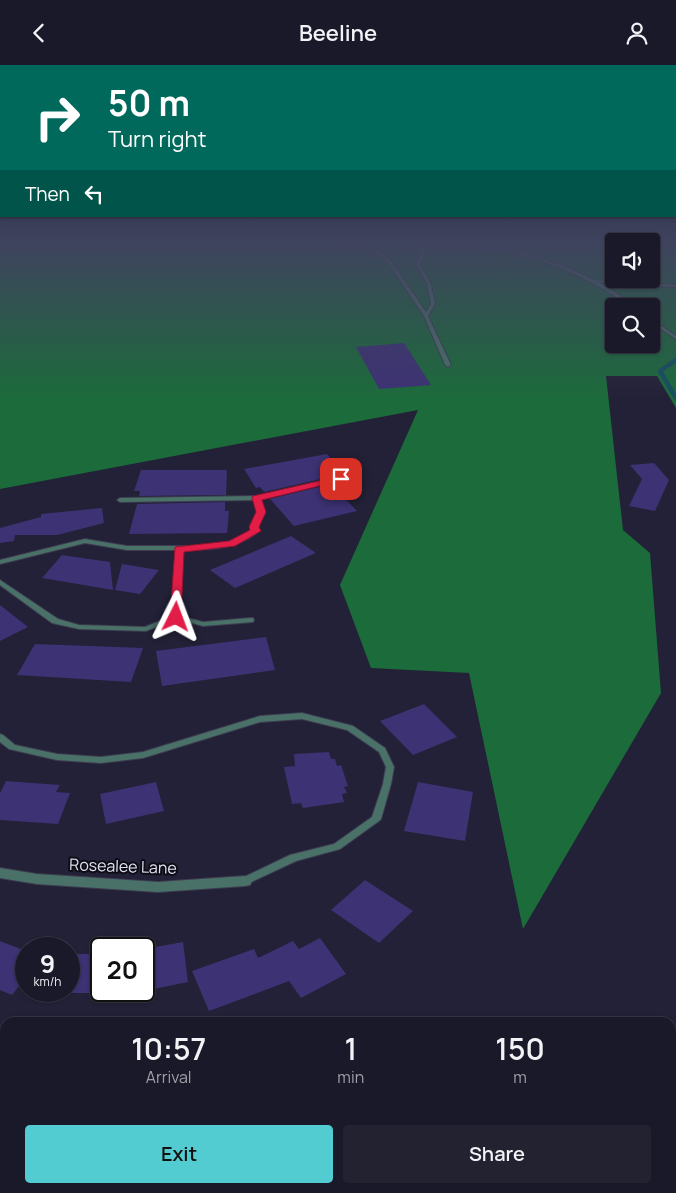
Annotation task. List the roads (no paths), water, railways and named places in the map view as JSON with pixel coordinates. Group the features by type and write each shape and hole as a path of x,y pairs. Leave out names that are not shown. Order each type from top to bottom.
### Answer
{"street":[{"name":"Rosealee Lane","path":"0,873 37,879 158,887 245,881"}],"lane":[{"path":"411,294 426,316 448,365"},
{"path":"426,316 433,304 431,294"},
{"path":"660,327 676,339"},
{"path":"120,500 257,498 341,479"},
{"path":"0,562 85,541 127,548 179,549 232,544 256,531 254,527 261,512 257,498"},
{"path":"176,617 179,549"},
{"path":"0,582 55,621 79,627 146,629 176,617 203,624 250,619"},
{"path":"0,737 12,747 57,757 102,760 143,755 260,719 302,716 350,728 382,750 390,767 387,784 376,819 337,847 293,858 245,881"}],"waterway":[{"path":"676,360 660,371 676,398"}]}
